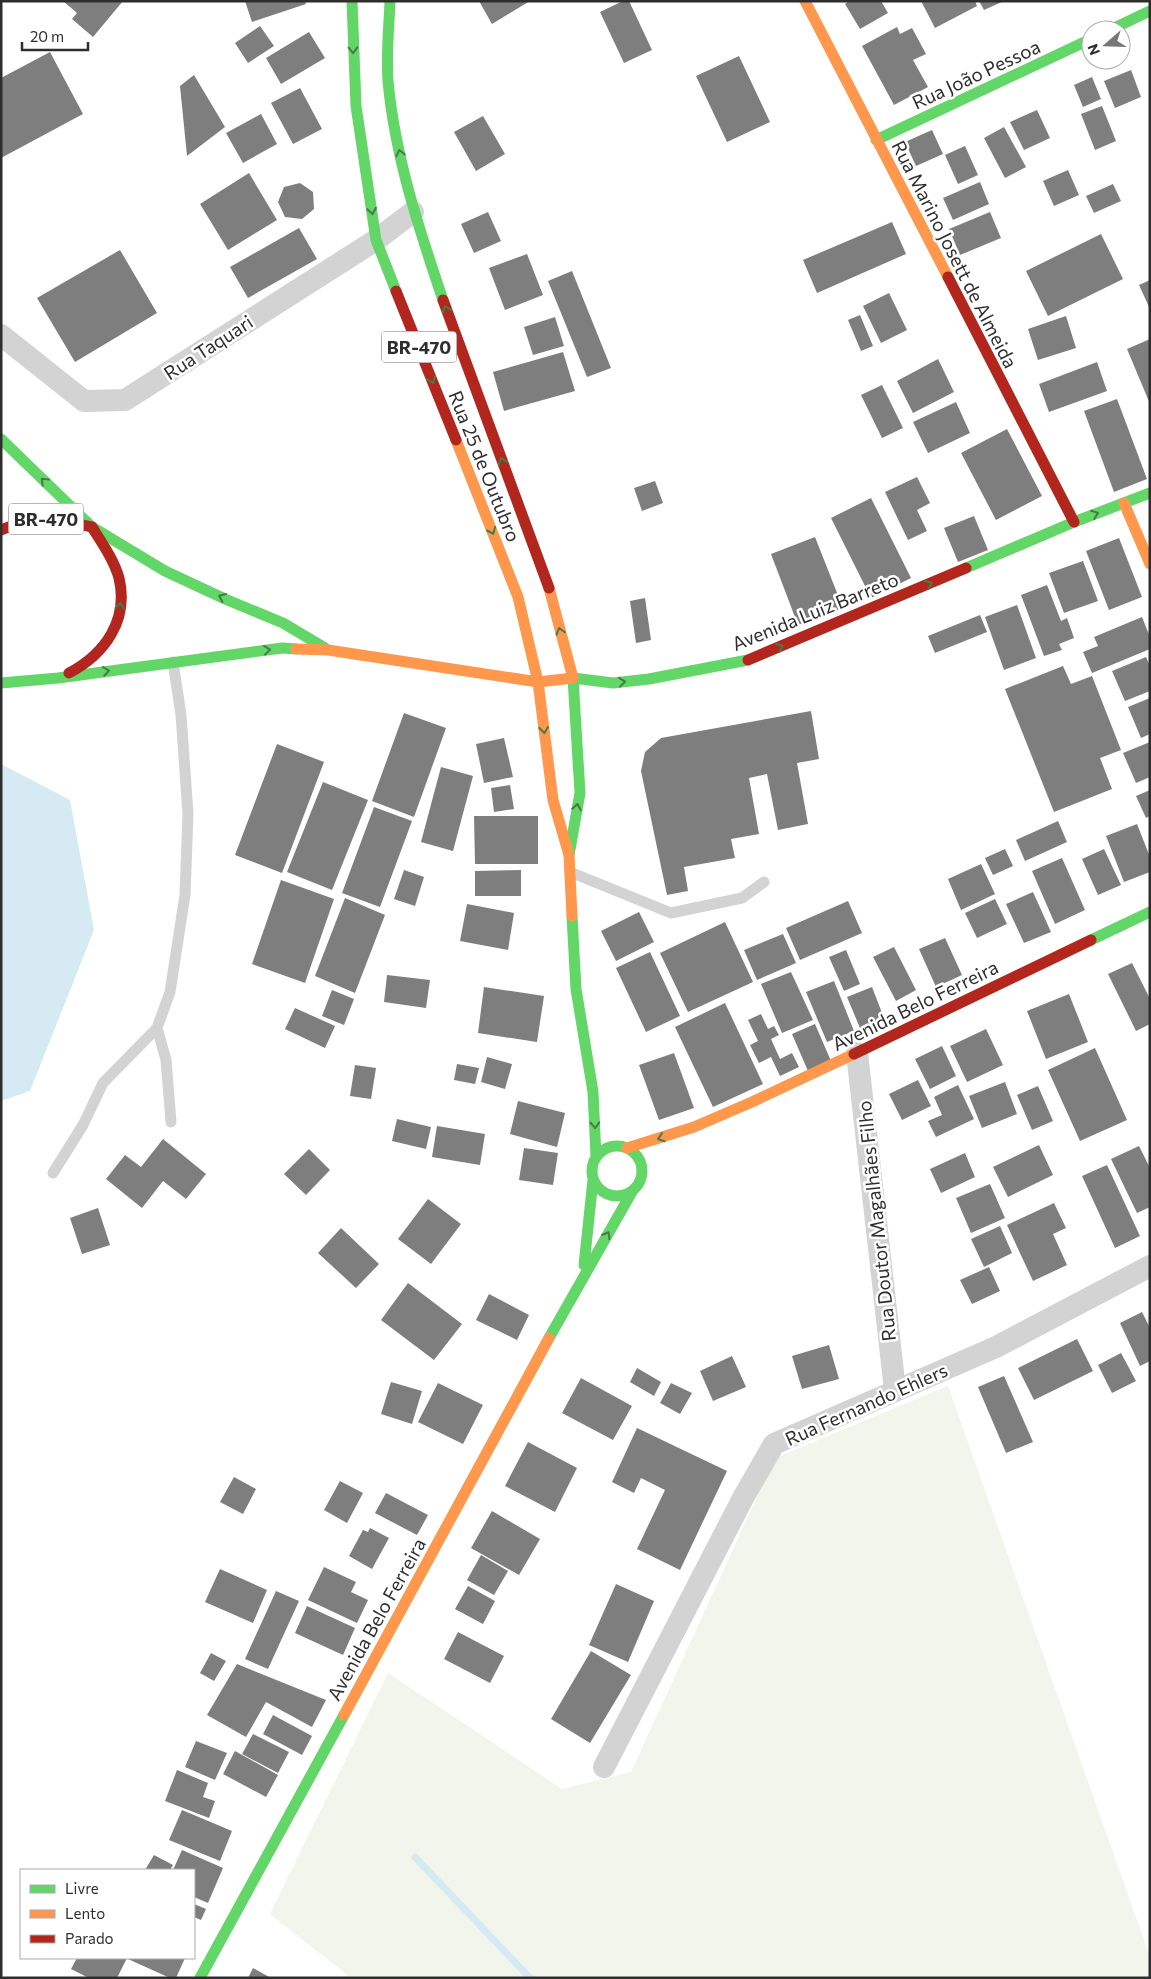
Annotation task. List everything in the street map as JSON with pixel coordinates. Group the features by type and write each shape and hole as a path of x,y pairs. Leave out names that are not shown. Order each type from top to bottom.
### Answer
{"main road":[{"name":"Rua 25 de Outubro","path":"352,1 356,106 376,240 518,597 538,682 553,800 569,855"},
{"name":"Rua 25 de Outubro","path":"390,1 388,80 396,137 412,212 545,575 573,678 580,793 569,855"},
{"name":"Rua Marino Josett de Almeida","path":"805,1 1074,522"},
{"path":"1131,20 1150,11"},
{"name":"Rua João Pessoa","path":"876,140 1081,44"},
{"path":"1,439 92,527 112,560 121,596 120,615 110,640 92,660 77,670 58,678 24,676 8,670"},
{"name":"Avenida Luiz Barreto","path":"328,650 538,682 573,678 613,683 649,679 752,659 1074,522 1150,493"},
{"path":"1124,503 1150,564"},
{"name":"BR-470","path":"1,530 14,523 40,519 92,527 165,571 283,623 328,650"},
{"name":"BR-470","path":"1,683 58,678 282,648 328,650"},
{"path":"569,855 576,989 593,1092 596,1157"},
{"name":"Avenida Belo Ferreira","path":"624,1147 694,1127 857,1053 1150,912"},
{"path":"593,1092 605,1115"},
{"name":"Avenida Belo Ferreira","path":"674,1146 694,1127"},
{"path":"613,1131 624,1147 634,1154 639,1161 642,1169 641,1178"},
{"path":"624,1147 611,1147 602,1150 596,1157 593,1164 593,1180 600,1189 610,1195 622,1196 633,1190 641,1178 654,1166"},
{"name":"Avenida Belo Ferreira","path":"582,1277 593,1180"},
{"name":"Avenida Belo Ferreira","path":"200,1978 582,1277 633,1190"}],"street":[{"name":"Rua Taquari","path":"1,335 84,401 125,400 376,240 412,212"},
{"name":"Rua Doutor Magalhães Filho","path":"857,1053 895,1390"},
{"name":"Rua Fernando Ehlers","path":"604,1767 743,1498 774,1444 996,1347 1150,1266"}],"lane":[{"path":"53,1173 83,1125 103,1083 157,1028 170,992 185,895 188,814 181,715 173,662"},
{"path":"570,872 671,913 742,898 764,882"},
{"path":"157,1028 166,1060 171,1122"}],"shaded area":[{"path":"948,1386 1150,1957 1150,1978 351,1978 270,1914 388,1673 562,1789 631,1772 775,1458"}],"water":[{"path":"1,764 70,800 94,930 30,1091 1,1101"}],"building":[{"path":"63,1 123,1 93,37 72,19 77,13"},
{"path":"245,1 305,1 306,4 252,22"},
{"path":"479,1 530,1 492,24"},
{"path":"623,1 629,1 652,50 624,63 600,12"},
{"path":"849,1 881,1 888,13 860,29 845,4"},
{"path":"921,1 975,1 977,6 935,28"},
{"path":"979,1 1004,1 984,10"},
{"path":"260,26 274,46 248,63 235,43"},
{"path":"897,27 900,34 912,28 926,54 913,60 928,87 894,105 862,46"},
{"path":"309,32 325,58 281,84 266,58"},
{"path":"50,52 83,114 1,158 1,78"},
{"path":"739,56 770,122 727,142 696,76"},
{"path":"1131,70 1141,97 1115,108 1104,81"},
{"path":"194,75 225,127 187,156 180,86"},
{"path":"1092,77 1101,99 1083,107 1074,85"},
{"path":"300,88 322,129 293,144 271,103"},
{"path":"1102,106 1116,141 1095,150 1081,114"},
{"path":"1037,110 1050,138 1024,150 1010,122"},
{"path":"261,114 277,144 243,163 226,133"},
{"path":"483,116 505,154 476,171 454,132"},
{"path":"1004,127 1026,167 1005,178 984,138"},
{"path":"932,130 943,154 916,166 905,142"},
{"path":"965,146 978,175 958,184 945,155"},
{"path":"1068,170 1079,195 1054,206 1043,181"},
{"path":"249,173 277,220 228,250 200,204"},
{"path":"980,182 989,204 953,220 943,198"},
{"path":"300,183 313,192 314,209 302,219 285,217 278,202 284,187"},
{"path":"1113,184 1121,201 1094,213 1086,196"},
{"path":"488,212 501,241 474,253 461,224"},
{"path":"990,212 1001,238 960,255 949,229"},
{"path":"892,222 906,254 817,293 803,260"},
{"path":"299,228 317,259 248,298 230,267"},
{"path":"1101,234 1123,279 1048,316 1026,271"},
{"path":"120,250 157,313 75,362 37,298"},
{"path":"527,254 543,295 505,310 489,268"},
{"path":"572,271 611,368 587,377 548,281"},
{"path":"1150,280 1150,309 1139,285"},
{"path":"889,293 907,330 881,343 863,306"},
{"path":"860,315 873,346 861,351 848,320"},
{"path":"1066,316 1076,348 1038,360 1028,329"},
{"path":"555,317 564,346 533,355 524,327"},
{"path":"1150,339 1150,404 1127,349"},
{"path":"563,352 575,391 504,411 493,372"},
{"path":"938,359 954,392 913,413 897,381"},
{"path":"1097,362 1107,391 1049,412 1039,384"},
{"path":"882,385 903,428 882,438 861,395"},
{"path":"1117,399 1147,479 1114,492 1084,411"},
{"path":"956,402 970,433 928,453 913,422"},
{"path":"1007,429 1042,496 996,520 961,453"},
{"path":"917,477 930,503 917,510 927,531 908,540 885,492"},
{"path":"655,481 663,503 642,511 634,488"},
{"path":"871,498 911,578 871,598 831,518"},
{"path":"974,516 988,550 958,562 944,528"},
{"path":"815,537 843,608 798,625 771,554"},
{"path":"1119,538 1142,597 1109,610 1086,551"},
{"path":"1083,561 1098,601 1064,613 1049,573"},
{"path":"1047,585 1061,621 1067,618 1074,638 1059,644 1062,650 1044,656 1021,595"},
{"path":"645,598 651,640 636,643 630,601"},
{"path":"1017,605 1036,658 1004,670 985,617"},
{"path":"980,615 987,632 935,653 928,636"},
{"path":"1142,617 1150,637 1150,649 1092,673 1083,652 1098,646 1094,637"},
{"path":"1146,657 1150,666 1150,691 1125,701 1112,671"},
{"path":"1063,666 1071,684 1092,676 1121,750 1100,758 1112,789 1054,812 1005,689"},
{"path":"1150,698 1150,734 1141,738 1128,707"},
{"path":"811,711 819,759 797,763 808,824 778,830 767,774 749,778 759,834 731,839 735,858 684,867 688,891 667,895 641,771 645,752 661,738"},
{"path":"404,713 446,728 414,817 372,801"},
{"path":"504,738 513,777 484,783 476,744"},
{"path":"1150,742 1150,777 1136,783 1123,753"},
{"path":"277,744 324,762 282,873 235,855"},
{"path":"441,767 473,776 453,851 421,842"},
{"path":"323,782 368,800 332,890 287,872"},
{"path":"510,785 514,809 494,812 491,788"},
{"path":"1150,790 1150,816 1146,818 1136,796"},
{"path":"374,807 412,821 380,907 342,893"},
{"path":"474,816 538,816 538,864 475,864"},
{"path":"1058,821 1067,842 1025,861 1016,840"},
{"path":"1137,824 1150,857 1150,872 1124,882 1106,836"},
{"path":"1005,849 1013,866 993,875 985,858"},
{"path":"1104,849 1121,885 1098,895 1082,859"},
{"path":"1062,858 1085,910 1055,924 1032,871"},
{"path":"981,864 995,894 961,910 948,879"},
{"path":"404,870 424,877 415,906 394,899"},
{"path":"521,870 521,896 475,896 475,871"},
{"path":"281,880 334,899 305,983 252,964"},
{"path":"1033,892 1051,932 1024,943 1006,904"},
{"path":"345,898 385,915 355,993 315,976"},
{"path":"995,899 1007,924 977,938 965,913"},
{"path":"848,901 862,933 800,960 786,928"},
{"path":"467,904 514,913 508,950 460,941"},
{"path":"639,912 654,942 616,961 601,931"},
{"path":"725,922 753,982 688,1012 660,953"},
{"path":"783,934 796,963 757,980 744,950"},
{"path":"945,938 962,975 936,987 919,949"},
{"path":"894,947 916,990 896,1001 873,957"},
{"path":"846,950 860,984 844,991 829,957"},
{"path":"650,952 680,1016 646,1032 616,968"},
{"path":"1132,963 1150,999 1150,1024 1136,1031 1108,974"},
{"path":"791,972 813,1020 782,1033 761,984"},
{"path":"387,975 430,980 426,1008 384,1002"},
{"path":"834,981 854,1031 827,1042 806,992"},
{"path":"484,987 544,996 537,1042 478,1033"},
{"path":"872,987 884,1018 860,1028 847,997"},
{"path":"332,990 354,999 344,1025 322,1016"},
{"path":"1069,994 1088,1042 1046,1059 1027,1011"},
{"path":"725,1003 763,1084 713,1107 675,1027"},
{"path":"295,1008 335,1026 325,1048 285,1029"},
{"path":"761,1014 768,1029 774,1026 779,1035 771,1039 780,1059 792,1053 799,1067 780,1076 771,1057 759,1063 750,1045 758,1041 748,1020"},
{"path":"815,1024 831,1061 808,1071 792,1034"},
{"path":"986,1029 1003,1065 967,1082 950,1046"},
{"path":"942,1046 956,1076 930,1089 915,1059"},
{"path":"1095,1048 1127,1120 1080,1141 1048,1070"},
{"path":"674,1053 694,1108 659,1120 639,1065"},
{"path":"487,1057 512,1064 505,1089 481,1082"},
{"path":"457,1064 479,1068 475,1084 454,1080"},
{"path":"355,1065 376,1068 371,1099 350,1096"},
{"path":"918,1080 931,1106 902,1120 889,1094"},
{"path":"1005,1082 1017,1114 982,1128 969,1096"},
{"path":"958,1085 974,1119 936,1137 928,1121 942,1115 934,1097"},
{"path":"1038,1086 1053,1121 1032,1130 1017,1095"},
{"path":"518,1101 565,1113 557,1147 510,1134"},
{"path":"397,1119 431,1127 426,1149 392,1141"},
{"path":"437,1126 485,1134 480,1165 432,1157"},
{"path":"163,1139 206,1174 186,1199 163,1181 142,1208 106,1179 125,1155 141,1167"},
{"path":"1039,1145 1053,1175 1008,1197 993,1167"},
{"path":"1139,1146 1150,1168 1150,1207 1137,1213 1111,1159"},
{"path":"524,1148 558,1153 553,1185 519,1180"},
{"path":"309,1149 330,1170 306,1195 284,1174"},
{"path":"965,1153 975,1177 941,1193 930,1169"},
{"path":"1107,1165 1140,1236 1115,1248 1082,1176"},
{"path":"990,1184 1005,1218 971,1233 956,1198"},
{"path":"428,1199 461,1224 431,1264 398,1239"},
{"path":"1054,1203 1066,1228 1053,1234 1067,1265 1033,1281 1007,1225"},
{"path":"98,1208 110,1245 82,1254 70,1218"},
{"path":"1000,1226 1012,1253 984,1267 971,1239"},
{"path":"341,1228 379,1264 356,1288 318,1253"},
{"path":"989,1267 1000,1291 972,1304 960,1280"},
{"path":"408,1283 462,1324 434,1360 381,1320"},
{"path":"489,1294 529,1315 517,1340 476,1320"},
{"path":"1142,1312 1150,1328 1150,1361 1140,1366 1120,1323"},
{"path":"1077,1339 1093,1371 1034,1400 1018,1368"},
{"path":"829,1345 839,1379 802,1389 792,1356"},
{"path":"1121,1353 1136,1381 1112,1393 1098,1365"},
{"path":"732,1356 746,1387 713,1401 700,1371"},
{"path":"637,1368 661,1382 654,1396 630,1382"},
{"path":"1004,1376 1033,1442 1006,1453 978,1387"},
{"path":"581,1378 632,1406 613,1440 562,1413"},
{"path":"391,1382 422,1391 412,1424 381,1414"},
{"path":"438,1383 483,1405 463,1444 418,1422"},
{"path":"671,1383 692,1393 680,1414 660,1403"},
{"path":"637,1428 727,1471 680,1570 637,1549 665,1490 641,1478 634,1493 612,1482"},
{"path":"528,1442 577,1468 555,1512 505,1486"},
{"path":"234,1477 256,1489 243,1514 220,1502"},
{"path":"340,1481 363,1493 347,1523 324,1510"},
{"path":"386,1493 428,1515 417,1535 375,1513"},
{"path":"492,1511 540,1539 519,1575 471,1548"},
{"path":"370,1528 389,1538 372,1569 349,1556 363,1530 368,1532"},
{"path":"481,1555 508,1571 494,1595 467,1580"},
{"path":"324,1567 356,1582 351,1592 368,1600 357,1623 308,1600"},
{"path":"220,1569 267,1590 253,1623 205,1602"},
{"path":"616,1584 654,1601 628,1662 589,1645"},
{"path":"468,1586 495,1601 483,1624 455,1609"},
{"path":"276,1591 299,1601 268,1669 245,1659"},
{"path":"307,1606 355,1628 343,1655 295,1633"},
{"path":"458,1632 504,1656 490,1683 444,1659"},
{"path":"591,1651 631,1675 590,1743 551,1719"},
{"path":"211,1653 226,1661 214,1681 200,1673"},
{"path":"237,1664 326,1700 312,1727 266,1702 246,1737 207,1715"},
{"path":"273,1715 312,1736 302,1755 263,1734"},
{"path":"253,1734 289,1752 278,1773 242,1754"},
{"path":"196,1741 227,1753 215,1780 185,1767"},
{"path":"235,1751 278,1775 266,1797 223,1774"},
{"path":"177,1770 208,1783 203,1797 215,1801 209,1818 165,1801"},
{"path":"182,1810 232,1831 220,1861 169,1840"},
{"path":"182,1850 223,1868 208,1903 195,1897 195,1869 173,1869"},
{"path":"154,1855 173,1865 171,1869 146,1869"},
{"path":"195,1904 206,1909 201,1920 195,1917"},
{"path":"76,1959 126,1959 117,1978 89,1978 71,1969"},
{"path":"128,1959 185,1959 176,1978 170,1978"},
{"path":"253,1968 271,1978 248,1978"}],"waterway":[{"path":"415,1857 530,1978"}],"traffic: fast":[{"path":"352,1 356,106 376,240 396,291"},
{"path":"390,1 387,71 391,109 409,192 443,300"},
{"path":"1131,20 1150,11"},
{"path":"876,140 1081,44"},
{"path":"1,439 92,527 165,571 283,623 325,648"},
{"path":"966,568 1074,522 1150,493"},
{"path":"1,683 58,678 282,648 296,649"},
{"path":"569,855 580,793 573,678 613,683 649,679 748,660"},
{"path":"1091,940 1150,912"},
{"path":"572,916 576,989 593,1092 596,1157"},
{"path":"617,1146 626,1148 637,1157 642,1171 640,1180 631,1191 617,1196 608,1194 597,1185 592,1171 594,1162 603,1151 617,1146"},
{"path":"584,1265 593,1180"},
{"path":"549,1338 633,1190"},
{"path":"200,1978 344,1715"}],"traffic: slow":[{"path":"805,1 948,277"},
{"path":"456,440 518,597 538,682"},
{"path":"1124,503 1150,564"},
{"path":"296,649 328,650 538,682 573,678 549,588"},
{"path":"538,682 553,800 569,855 572,916"},
{"path":"627,1148 694,1127 854,1054"},
{"path":"344,1715 549,1338"}],"traffic: jam":[{"path":"948,277 1074,522"},
{"path":"396,291 456,440"},
{"path":"443,300 549,588"},
{"path":"1,530 24,522 46,520 92,527 114,565 119,578 121,593 117,622 103,646 82,665 69,673"},
{"path":"748,660 966,568"},
{"path":"854,1054 1091,940"}]}
